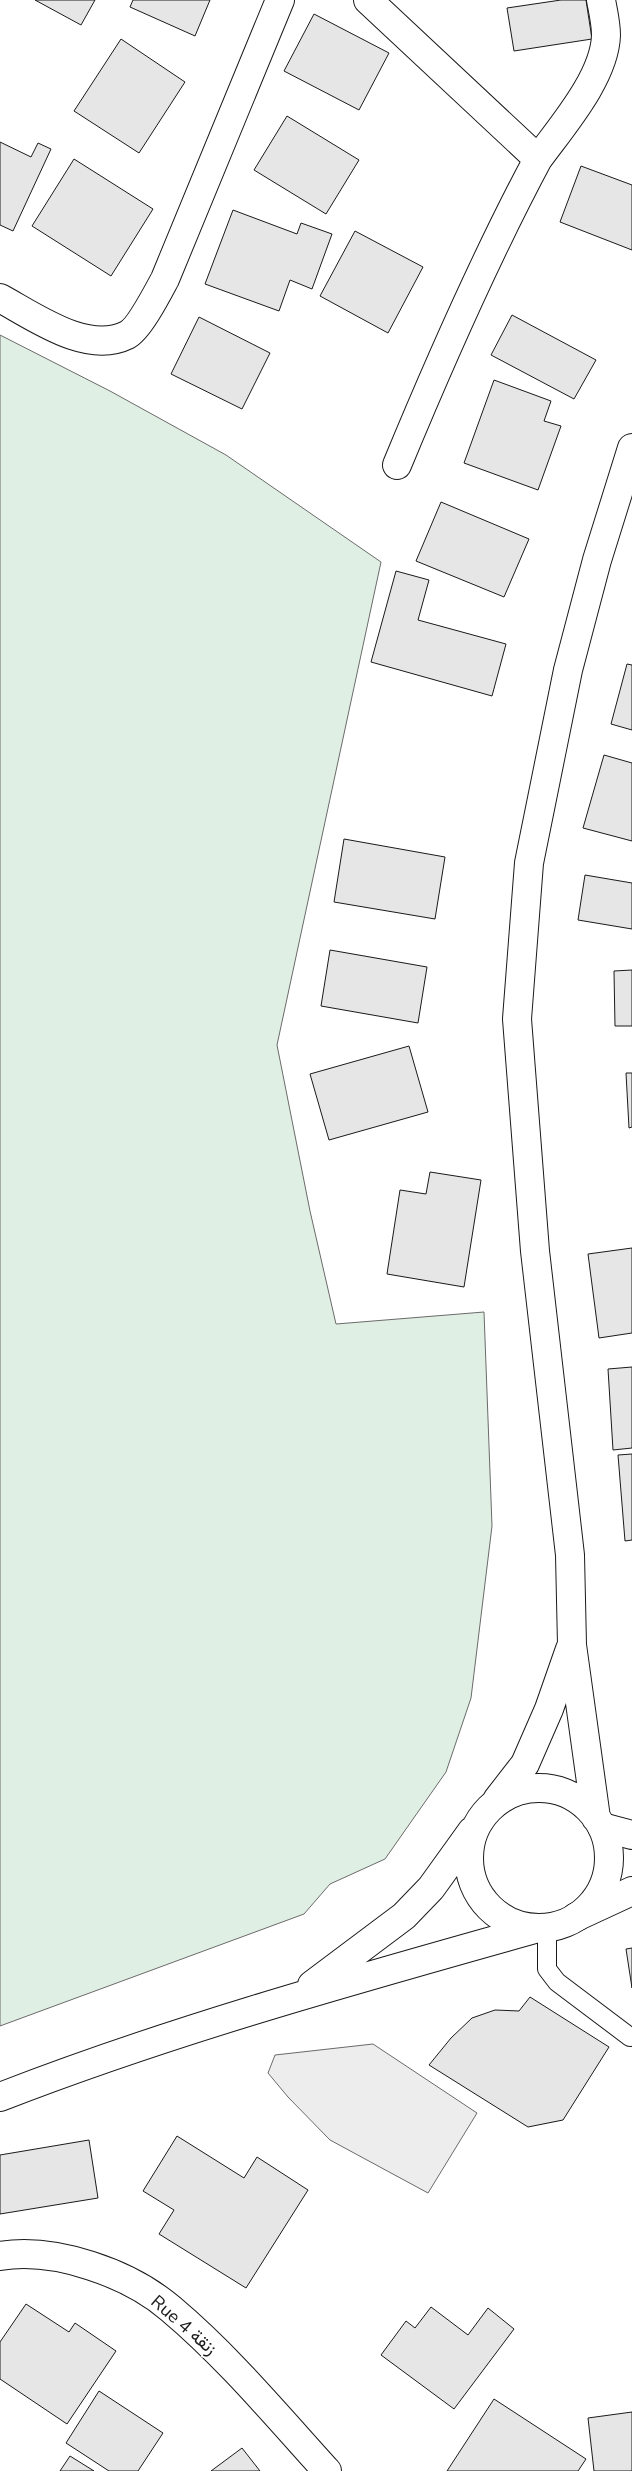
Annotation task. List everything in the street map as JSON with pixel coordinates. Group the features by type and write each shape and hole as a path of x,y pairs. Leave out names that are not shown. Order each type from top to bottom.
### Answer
{"main road":[{"path":"0,298 59,330 100,343 128,335 149,309 165,279 280,0"},
{"path":"368,0 538,159"},
{"path":"397,465 452,334 506,218 538,159 577,104 601,58 606,35 601,0"},
{"path":"576,1917 592,1904 603,1886 609,1867 608,1846 599,1822 572,1645 570,1555 535,1251 517,1019 529,863 534,834 568,670 597,560 632,448"},
{"path":"299,1995 404,1916 431,1888 525,1764 549,1709 572,1645"},
{"path":"542,1928 517,1924 505,1918 483,1900 473,1882 469,1861 471,1840 487,1812 515,1792 537,1787 559,1791 580,1801 599,1822 632,1835"},
{"path":"0,2097 180,2034 299,1995 576,1917 632,1891"},
{"name":"Rue 4 زنقة","path":"0,2256 47,2256 88,2265 131,2283 170,2308 218,2354 327,2471"}],"lane":[{"path":"542,1928 546,1969 556,1982 630,2037"}],"green space":[{"path":"0,335 110,391 226,455 381,562 277,1045 310,1211 336,1324 484,1312 492,1526 471,1698 446,1772 385,1859 330,1884 304,1914 0,2026"}],"shaded area":[{"path":"373,2044 477,2113 428,2193 330,2140 288,2097 268,2073 275,2055"}],"building":[{"path":"35,0 95,0 81,25"},
{"path":"133,0 210,0 195,36 130,7"},
{"path":"561,0 586,0 592,39 514,51 507,8"},
{"path":"314,14 389,53 359,110 284,71"},
{"path":"121,39 185,82 139,153 74,111"},
{"path":"287,116 359,160 326,214 254,170"},
{"path":"0,142 31,157 38,143 51,149 13,231 0,225"},
{"path":"74,159 153,209 111,276 32,226"},
{"path":"581,166 632,185 632,250 560,222"},
{"path":"233,210 297,234 301,223 332,234 312,289 290,280 279,311 205,284"},
{"path":"355,231 423,267 388,333 320,296"},
{"path":"512,315 596,360 574,399 491,355"},
{"path":"199,317 270,353 242,409 171,374"},
{"path":"494,380 551,401 544,421 561,426 538,490 464,463"},
{"path":"441,502 529,539 504,597 416,561"},
{"path":"396,571 429,580 418,620 506,644 492,696 371,662"},
{"path":"627,664 632,665 632,730 611,724"},
{"path":"604,755 632,763 632,841 583,828"},
{"path":"344,839 445,857 435,919 334,902"},
{"path":"585,875 632,883 632,929 578,920"},
{"path":"330,950 427,967 418,1023 321,1006"},
{"path":"632,970 632,1026 615,1026 614,971"},
{"path":"409,1046 428,1112 329,1140 310,1074"},
{"path":"626,1073 632,1073 632,1127 629,1128"},
{"path":"430,1172 481,1180 464,1287 387,1274 400,1190 426,1194"},
{"path":"632,1248 632,1333 599,1338 588,1254"},
{"path":"632,1367 632,1448 613,1450 608,1369"},
{"path":"632,1454 632,1540 625,1541 618,1455"},
{"path":"632,1948 632,1988 626,1949"},
{"path":"530,1997 609,2047 563,2120 528,2127 429,2065 451,2038 472,2018 495,2010 519,2011"},
{"path":"177,2136 244,2178 257,2157 308,2190 246,2288 159,2234 174,2210 143,2191"},
{"path":"89,2140 98,2198 0,2214 0,2155"},
{"path":"26,2304 69,2332 75,2323 116,2351 67,2424 0,2379 0,2342"},
{"path":"431,2307 468,2335 488,2308 514,2329 454,2409 381,2355 406,2321 415,2328"},
{"path":"99,2391 163,2433 138,2471 109,2471 66,2443"},
{"path":"494,2399 586,2459 578,2471 447,2471"},
{"path":"632,2412 632,2471 594,2471 588,2418"},
{"path":"242,2448 260,2471 211,2471"},
{"path":"70,2456 94,2471 60,2471"}]}
